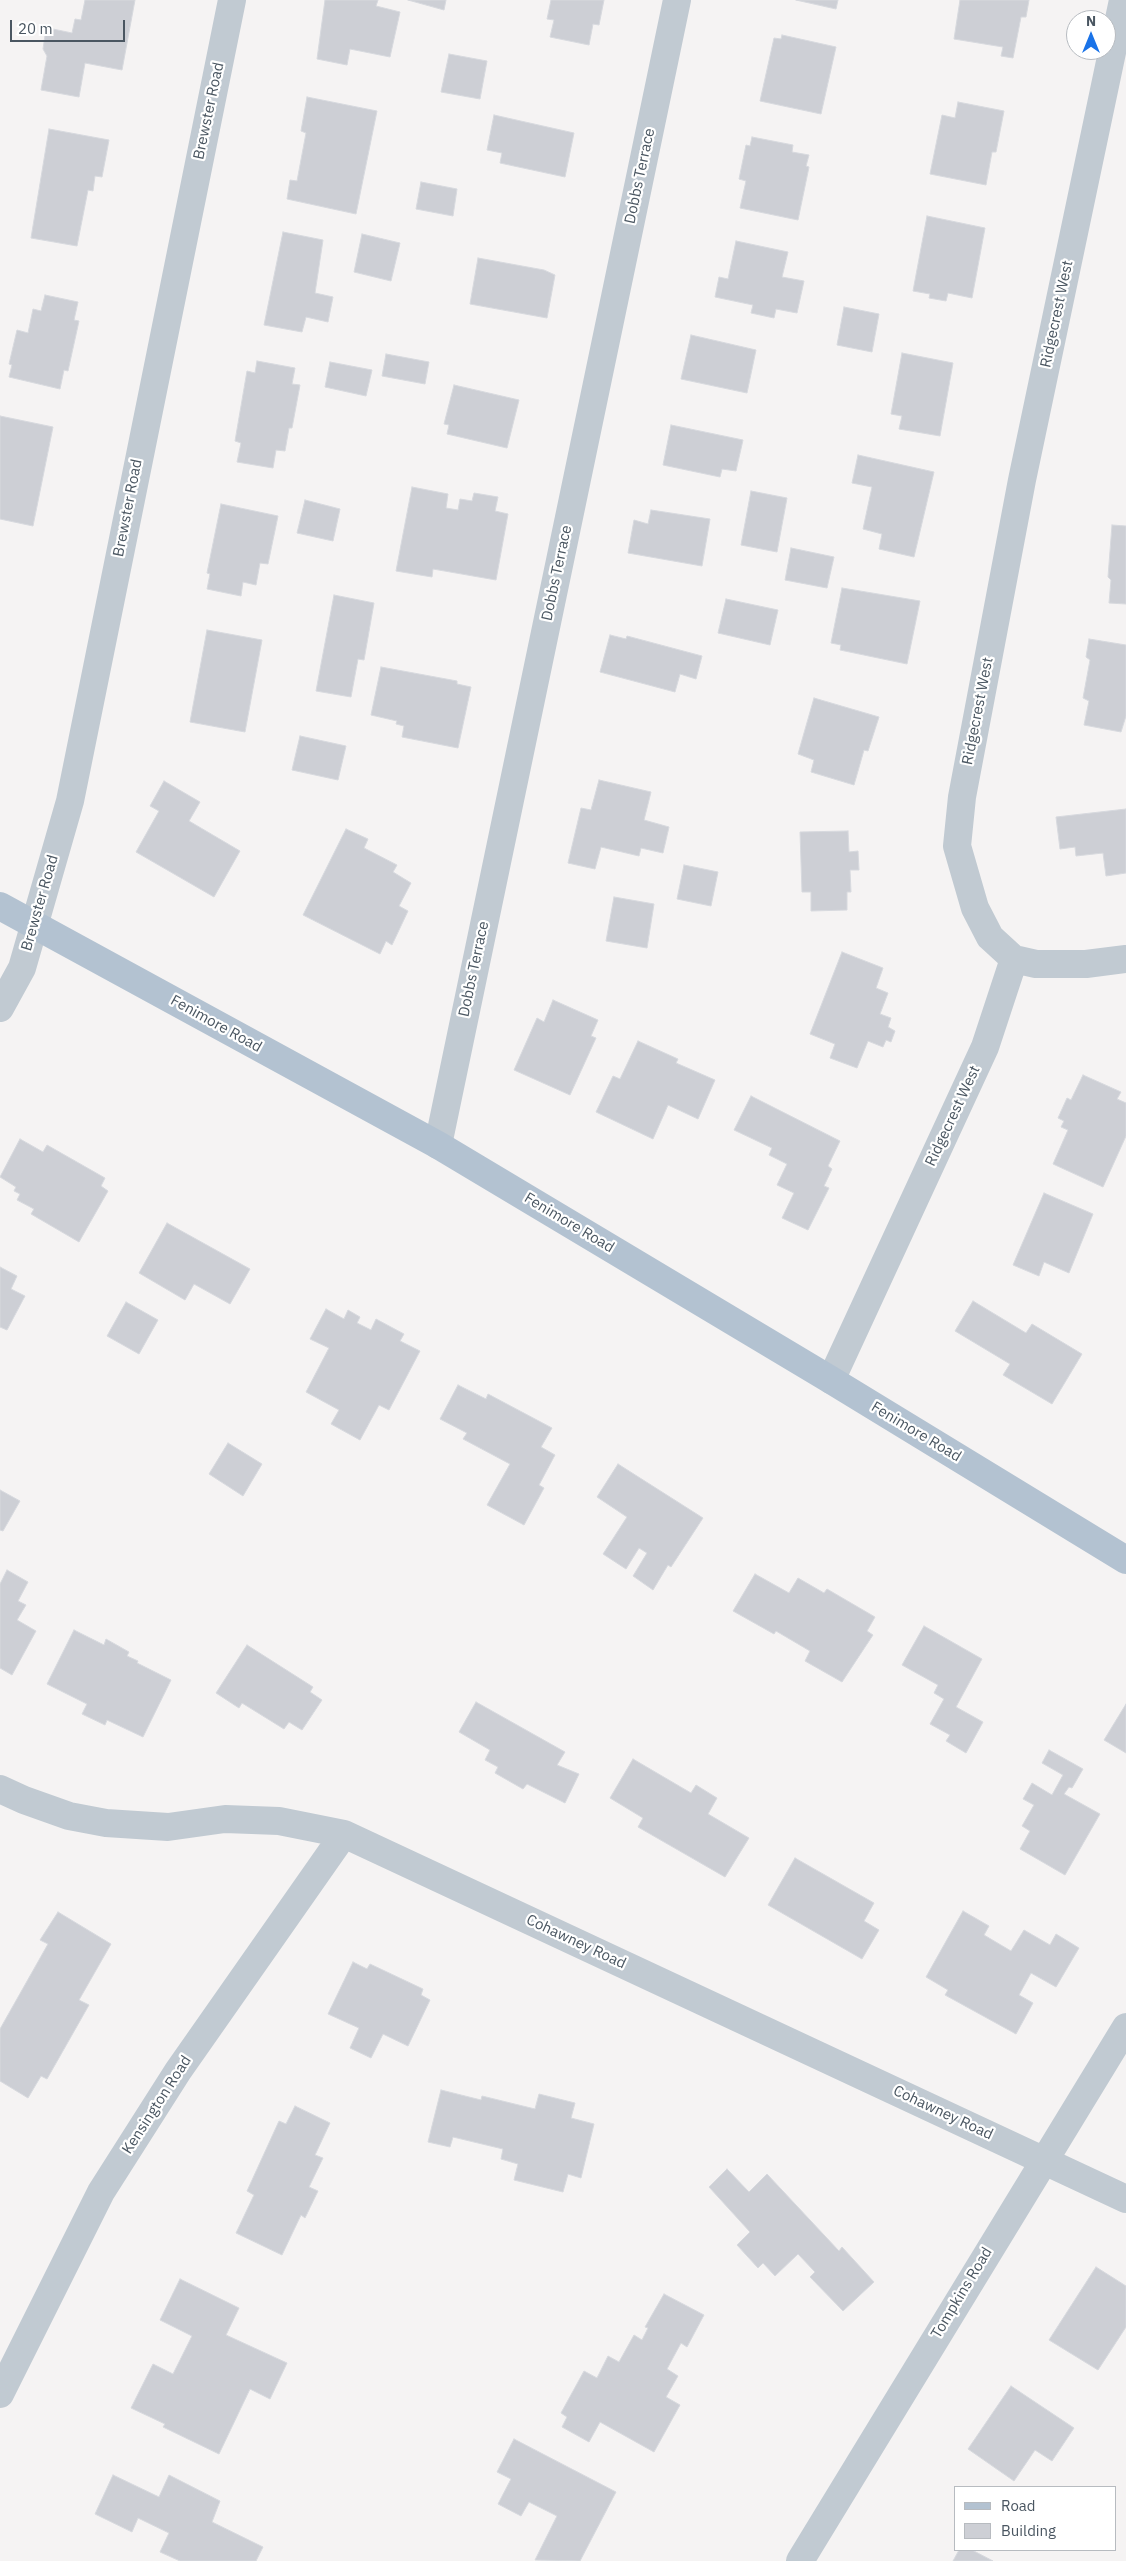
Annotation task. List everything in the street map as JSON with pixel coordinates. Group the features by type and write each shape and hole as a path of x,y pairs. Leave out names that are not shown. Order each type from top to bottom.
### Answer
{"main road":[{"name":"Fenimore Road","path":"0,906 438,1145 832,1380 1126,1560"}],"street":[{"name":"Brewster Road","path":"0,1008 22,968 33,924 70,801 232,0"},
{"name":"Dobbs Terrace","path":"438,1145 677,0"},
{"name":"Ridgecrest West","path":"832,1380 985,1047 1014,959 990,937 975,908 957,846 962,797 1022,480 1123,0"},
{"path":"1014,959 1036,964 1086,964 1126,959"},
{"name":"Cohawney Road","path":"0,1789 69,1816 106,1823 168,1827 225,1819 279,1821 344,1834 1126,2199"},
{"name":"Kensington Road","path":"0,2394 101,2192 178,2071 344,1834"},
{"name":"Tompkins Road","path":"800,2561 1043,2160 1126,2027"}],"building":[{"path":"85,0 135,0 122,70 85,63 79,97 41,90 47,56 43,49 45,35 53,29 72,33 75,19 81,20"},
{"path":"325,0 378,0 376,6 400,12 390,57 350,49 347,65 317,59"},
{"path":"408,0 446,0 444,10"},
{"path":"551,0 604,0 599,25 593,24 589,45 550,37 554,20 547,19"},
{"path":"796,0 838,0 836,9"},
{"path":"960,0 1029,0 1026,17 1021,17 1013,58 1001,56 1003,47 954,39"},
{"path":"782,35 836,47 821,114 760,101 774,38 781,39"},
{"path":"449,54 487,61 480,99 441,92"},
{"path":"307,97 377,111 356,214 287,199 290,180 297,181 306,133 301,131"},
{"path":"958,102 1004,111 996,152 992,152 986,185 930,174 942,115 955,118"},
{"path":"494,115 574,133 565,177 500,163 502,153 487,150"},
{"path":"49,129 109,140 102,177 95,176 93,191 88,190 77,246 31,238"},
{"path":"752,137 793,145 792,152 809,155 806,166 809,167 798,220 740,208 746,181 739,179 746,145 750,146"},
{"path":"421,182 457,189 453,216 416,209"},
{"path":"927,216 985,228 972,298 948,293 946,301 929,298 930,294 913,291"},
{"path":"283,232 323,240 315,293 333,297 328,322 306,317 302,332 264,325"},
{"path":"362,234 400,243 391,281 354,272"},
{"path":"736,241 788,252 782,277 804,281 797,313 776,309 774,318 751,313 753,305 715,297 719,277 728,279"},
{"path":"478,258 544,270 555,275 547,318 470,304"},
{"path":"45,295 78,302 74,320 79,321 68,371 64,370 60,389 9,377 12,365 9,364 17,330 28,333 33,309 41,311"},
{"path":"844,307 879,314 872,352 837,345"},
{"path":"691,335 756,350 747,393 681,379"},
{"path":"902,353 953,363 940,436 899,429 902,416 891,414"},
{"path":"386,354 429,362 425,384 382,376"},
{"path":"257,361 295,368 292,384 300,385 292,428 289,428 285,451 276,450 273,468 237,462 241,443 235,441 247,371 255,373"},
{"path":"330,362 372,370 366,396 325,387"},
{"path":"454,385 519,400 507,448 447,434 449,425 444,424"},
{"path":"0,416 53,427 33,526 0,519"},
{"path":"671,425 743,440 736,471 722,469 720,477 663,465"},
{"path":"858,455 934,472 914,557 879,549 882,534 863,529 872,487 852,483"},
{"path":"412,487 448,494 446,508 458,510 460,499 472,501 474,493 498,497 495,511 508,514 496,580 433,569 432,577 396,571"},
{"path":"751,491 787,498 777,552 741,545"},
{"path":"305,500 340,509 333,541 297,533"},
{"path":"221,504 278,516 268,564 260,563 256,585 243,582 241,596 207,589 210,574 207,573"},
{"path":"651,510 710,519 702,566 628,553 634,520 648,524"},
{"path":"1112,525 1126,526 1126,604 1109,603 1111,580 1108,577"},
{"path":"791,548 834,557 827,588 785,580"},
{"path":"842,588 920,601 907,664 840,650 841,645 831,643"},
{"path":"334,595 374,603 364,660 358,659 351,697 316,691"},
{"path":"726,599 778,610 770,645 718,633"},
{"path":"207,630 262,640 245,732 190,722"},
{"path":"610,635 626,639 627,636 702,656 696,679 680,674 675,692 600,672"},
{"path":"1089,639 1126,645 1126,716 1121,732 1084,725 1089,701 1083,698 1090,660 1086,657"},
{"path":"381,667 457,681 457,684 471,687 458,748 402,737 404,726 396,724 397,721 371,715"},
{"path":"814,698 879,717 868,751 864,750 854,785 811,772 814,760 798,754"},
{"path":"300,736 346,746 338,780 292,770"},
{"path":"599,780 651,792 644,820 669,827 663,853 641,848 639,856 601,847 595,869 568,863 581,808 591,810"},
{"path":"164,781 200,802 189,821 240,851 214,897 136,852 159,811 150,806"},
{"path":"1126,809 1126,873 1106,876 1103,853 1076,856 1075,847 1060,849 1056,817"},
{"path":"346,829 368,839 364,848 397,865 393,872 411,883 399,906 408,911 392,945 386,941 380,954 303,915"},
{"path":"848,831 849,852 858,851 859,870 850,870 851,892 847,892 847,910 811,911 811,892 802,892 800,832"},
{"path":"684,865 718,872 711,906 677,899"},
{"path":"614,897 654,904 647,948 606,941"},
{"path":"842,952 883,968 876,988 888,993 880,1014 891,1018 888,1027 895,1031 891,1042 886,1040 883,1047 868,1041 857,1068 830,1058 835,1044 810,1034"},
{"path":"553,1000 598,1020 591,1036 596,1038 570,1095 514,1070 537,1018 544,1022"},
{"path":"638,1041 678,1059 676,1063 715,1080 698,1119 668,1105 653,1139 596,1112 613,1076 620,1079"},
{"path":"1083,1075 1121,1092 1117,1099 1126,1103 1126,1136 1103,1187 1053,1164 1068,1130 1061,1127 1064,1121 1058,1118 1067,1098 1071,1100"},
{"path":"751,1096 840,1141 828,1166 832,1169 824,1186 829,1188 808,1230 782,1218 794,1193 777,1185 787,1164 769,1155 772,1148 734,1130"},
{"path":"20,1139 43,1152 47,1145 105,1178 101,1186 108,1191 79,1242 31,1214 34,1209 17,1200 20,1194 14,1191 16,1187 0,1177"},
{"path":"1044,1193 1093,1214 1069,1273 1044,1262 1039,1276 1013,1265"},
{"path":"167,1223 250,1269 230,1304 194,1284 185,1300 139,1273"},
{"path":"0,1267 17,1276 11,1289 25,1296 7,1330 0,1327"},
{"path":"973,1301 1026,1333 1032,1324 1082,1354 1052,1404 1003,1375 1010,1364 955,1331"},
{"path":"126,1302 158,1320 139,1354 107,1336"},
{"path":"326,1309 344,1319 348,1310 360,1317 357,1323 371,1330 376,1319 404,1334 400,1341 420,1351 389,1410 379,1405 360,1440 331,1424 339,1410 306,1392 329,1348 310,1339"},
{"path":"458,1385 486,1399 488,1394 552,1428 541,1447 555,1455 539,1485 544,1488 524,1525 487,1505 510,1464 463,1439 467,1433 440,1419"},
{"path":"228,1443 262,1464 243,1496 209,1474"},
{"path":"618,1464 703,1518 671,1567 668,1565 653,1590 633,1576 647,1553 639,1548 626,1569 603,1554 627,1517 597,1497"},
{"path":"0,1490 20,1501 3,1531 0,1530"},
{"path":"7,1570 28,1582 18,1601 26,1605 17,1620 36,1631 12,1675 0,1668 0,1584"},
{"path":"755,1574 789,1593 798,1578 824,1593 827,1589 875,1617 867,1631 873,1635 842,1682 805,1661 810,1651 776,1631 774,1634 733,1611"},
{"path":"924,1626 982,1659 956,1707 983,1722 966,1753 946,1741 950,1735 930,1724 944,1699 934,1693 938,1685 902,1665"},
{"path":"74,1630 104,1645 106,1639 129,1652 127,1656 138,1661 137,1663 171,1680 143,1737 107,1720 105,1725 82,1714 87,1704 47,1684"},
{"path":"247,1645 313,1687 310,1692 322,1700 302,1730 289,1722 284,1729 242,1703 239,1708 216,1693"},
{"path":"476,1702 565,1752 557,1765 579,1774 565,1803 527,1784 523,1789 495,1773 498,1767 485,1760 490,1750 459,1732"},
{"path":"1126,1704 1126,1753 1104,1740"},
{"path":"1049,1750 1083,1769 1072,1788 1069,1787 1064,1794 1100,1814 1065,1875 1020,1849 1030,1831 1022,1826 1034,1805 1023,1799 1032,1783 1052,1795 1063,1775 1042,1763"},
{"path":"633,1759 691,1793 696,1785 717,1798 708,1814 749,1838 725,1877 638,1827 643,1818 610,1798"},
{"path":"795,1858 874,1903 864,1921 879,1930 862,1959 768,1905"},
{"path":"963,1911 989,1926 984,1935 1011,1951 1024,1930 1050,1945 1056,1934 1079,1948 1056,1987 1031,1973 1019,1995 1033,2003 1016,2034 945,1995 948,1990 926,1977"},
{"path":"58,1912 111,1944 79,2000 89,2005 47,2079 41,2076 28,2098 0,2081 0,2029 48,1944 40,1940"},
{"path":"353,1962 367,1969 370,1964 423,1989 421,1995 430,2000 408,2046 383,2034 371,2058 350,2048 359,2028 328,2014"},
{"path":"441,2090 481,2100 482,2096 535,2109 539,2094 575,2103 571,2118 594,2124 581,2178 568,2174 563,2192 514,2180 518,2164 501,2159 503,2149 453,2137 450,2147 428,2142"},
{"path":"295,2106 330,2123 315,2155 323,2158 309,2187 318,2191 305,2218 301,2215 282,2255 236,2233 254,2195 247,2191 279,2121 286,2124"},
{"path":"727,2169 749,2192 767,2174 839,2251 842,2247 874,2282 843,2311 810,2277 815,2272 798,2254 775,2276 763,2263 758,2268 737,2245 750,2232 709,2187"},
{"path":"1096,2267 1126,2286 1126,2327 1098,2370 1049,2340"},
{"path":"180,2279 239,2308 226,2335 287,2363 270,2399 250,2389 219,2454 163,2427 165,2424 131,2408 153,2364 173,2374 192,2336 160,2320"},
{"path":"664,2294 704,2315 687,2347 681,2343 667,2369 678,2376 666,2397 680,2405 654,2452 600,2422 589,2442 562,2427 567,2417 561,2413 584,2371 597,2378 608,2356 619,2362 634,2335 642,2340 648,2328 645,2327"},
{"path":"1011,2386 1074,2428 1052,2461 1035,2450 1014,2481 968,2449"},
{"path":"514,2439 616,2492 580,2561 535,2560 557,2516 529,2502 521,2516 498,2504 511,2479 497,2472"},
{"path":"113,2475 159,2497 169,2475 220,2501 212,2522 263,2547 256,2561 180,2561 160,2552 169,2533 138,2518 132,2532 95,2514"},
{"path":"958,2551 974,2551 993,2561 953,2561"}]}
